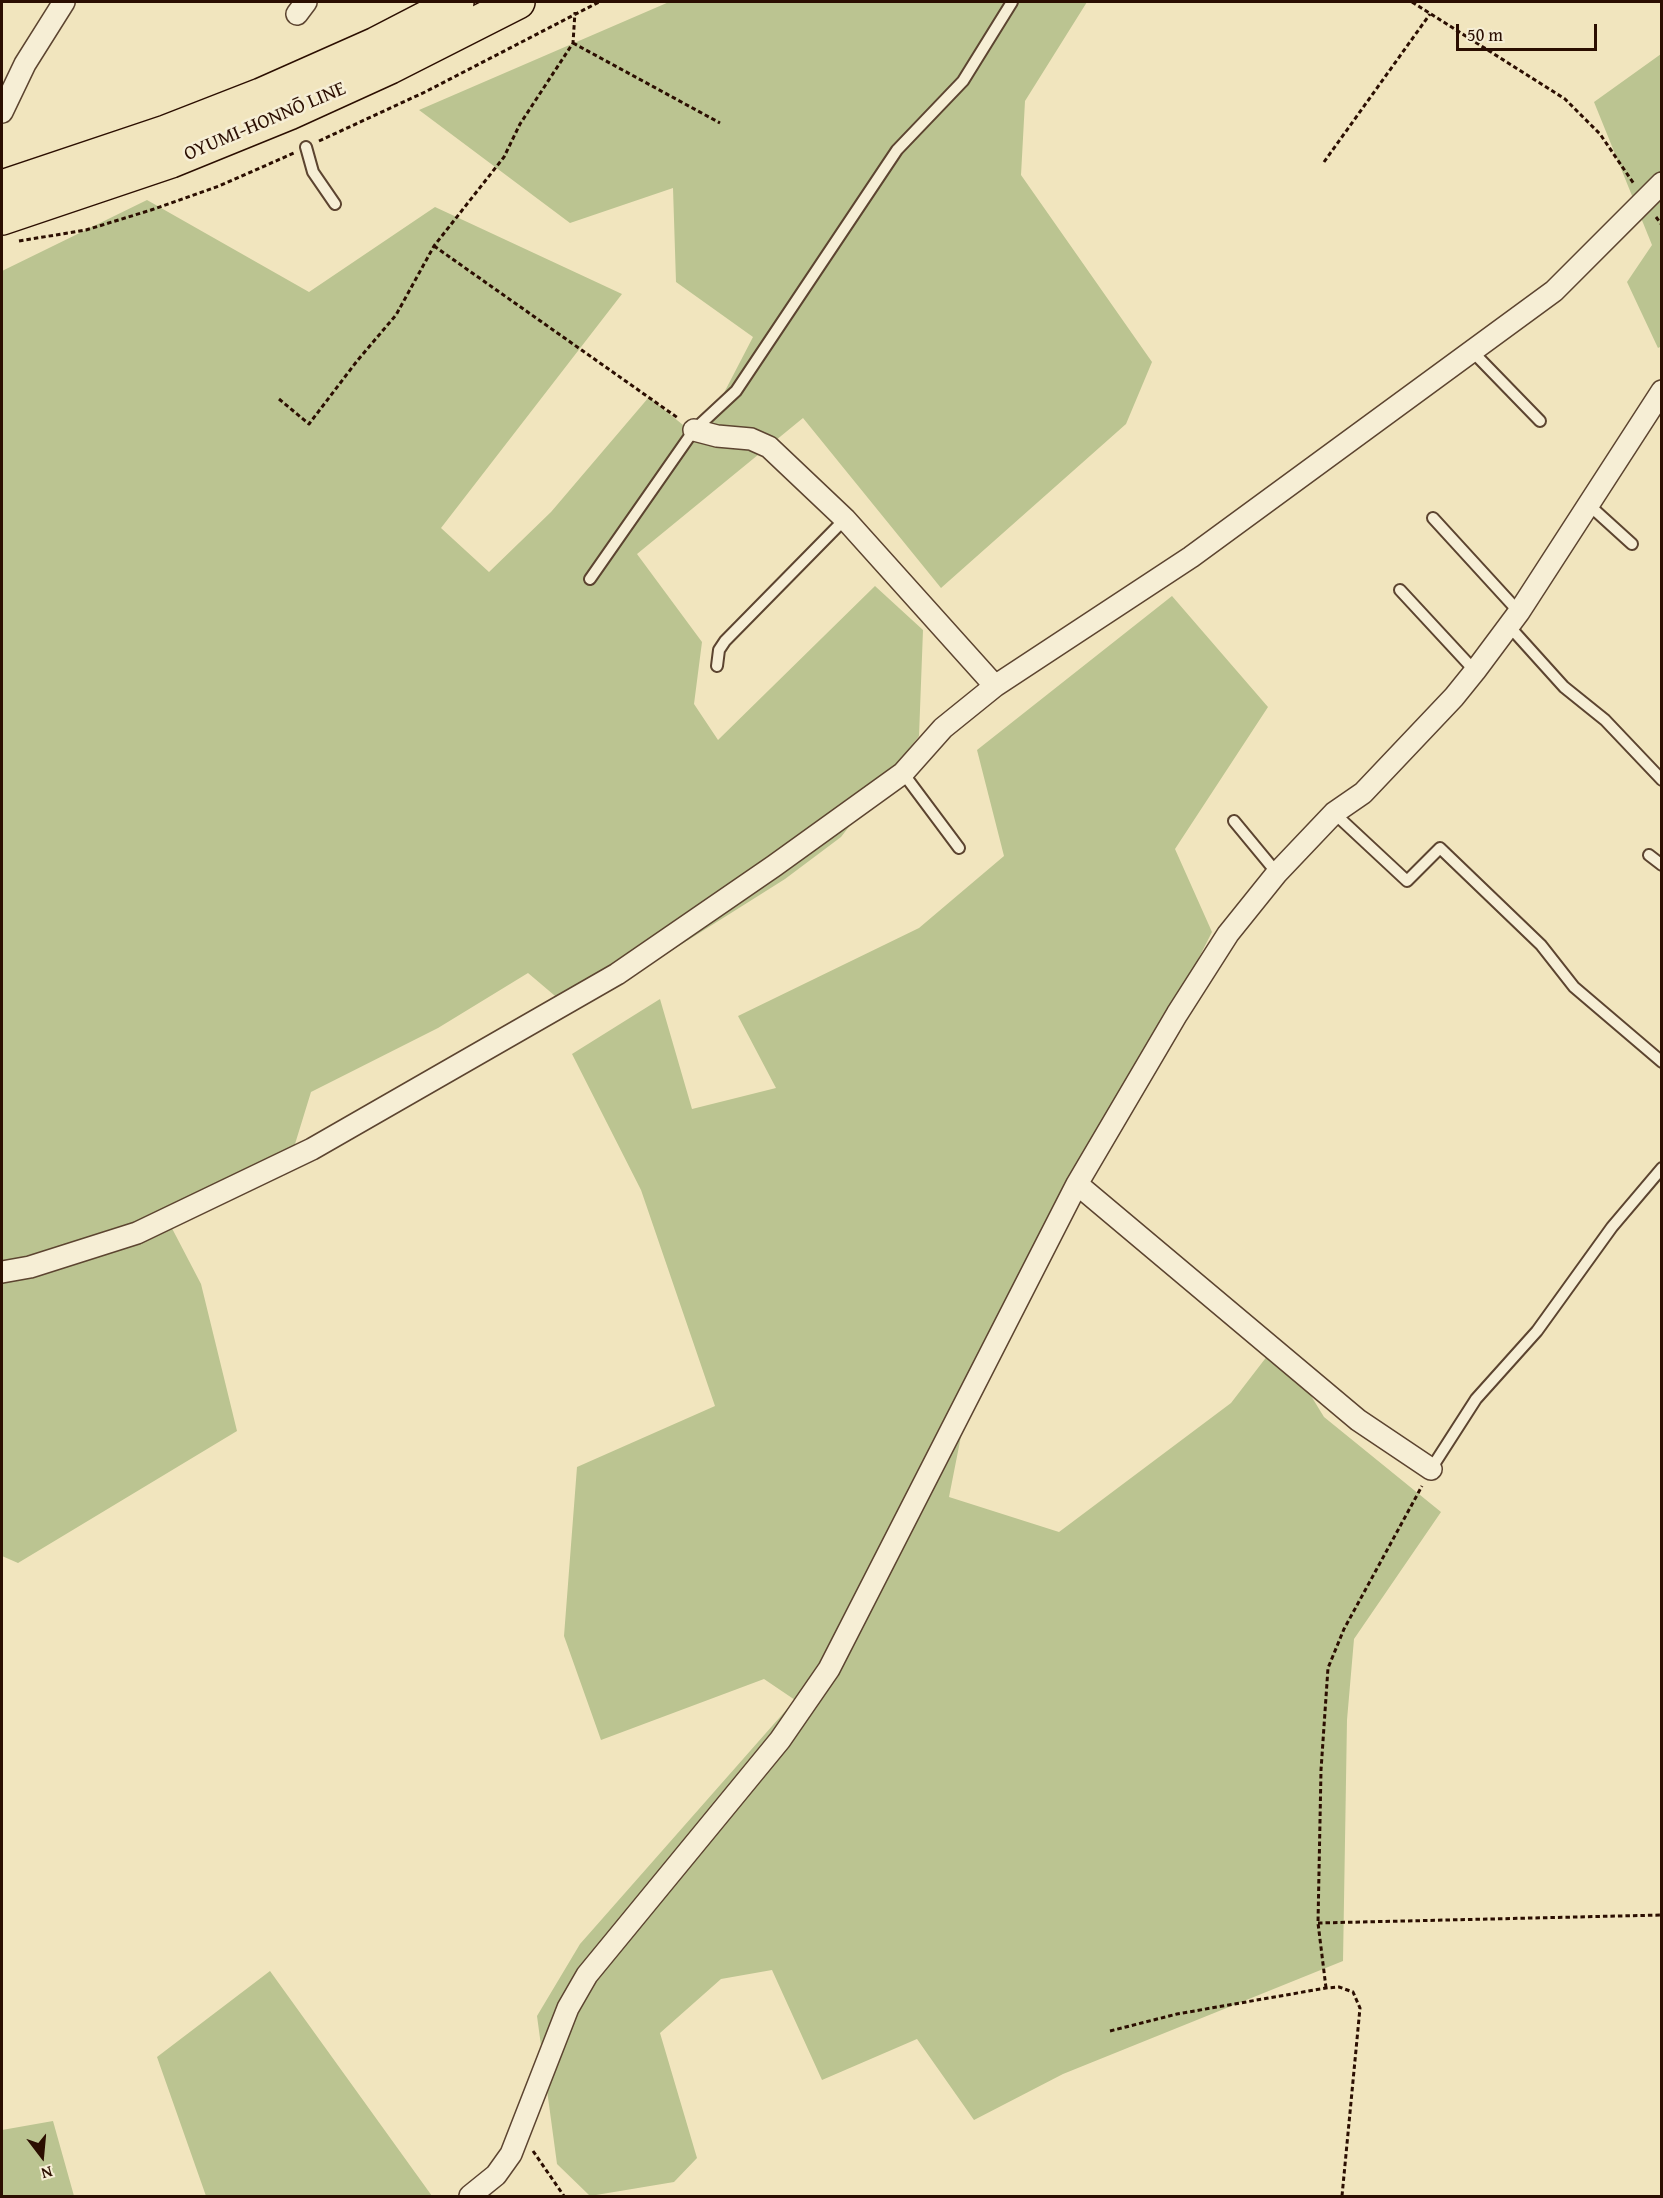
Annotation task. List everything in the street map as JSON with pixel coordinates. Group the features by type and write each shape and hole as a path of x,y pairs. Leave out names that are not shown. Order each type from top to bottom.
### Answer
{"main road":[{"name":"OYUMI-HONNŌ LINE","path":"2,187 166,132 261,95 376,44 457,2"},
{"name":"OYUMI-HONNŌ LINE","path":"2,218 171,161 278,117 390,67 518,2"}],"street":[{"path":"2,112 26,63 64,2"},
{"path":"2,1272 30,1267 137,1233 312,1149 617,974 774,866 903,773 943,728 995,686 1191,557 1554,291 1662,183"},
{"path":"470,2196 496,2175 510,2154 568,2008 587,1976 780,1740 828,1669 1077,1184 1177,1014 1228,934 1277,873 1334,813 1363,793 1454,697 1475,671 1514,619 1662,391"},
{"path":"694,430 717,436 751,440 768,447 845,519 995,686"},
{"path":"1077,1184 1358,1420 1431,1469"}],"lane":[{"path":"590,579 694,430 736,391 897,150 963,81 1012,2"},
{"path":"306,147 313,172 335,204"},
{"path":"1471,350 1539,422"},
{"path":"1589,505 1632,544"},
{"path":"1433,518 1514,619 1564,687 1605,720 1662,780"},
{"path":"717,666 719,650 725,641 845,519"},
{"path":"1400,590 1475,671"},
{"path":"903,773 959,848"},
{"path":"1334,813 1407,881 1440,848 1541,945 1574,987 1662,1062"},
{"path":"1234,820 1277,873"},
{"path":"1649,855 1662,866"},
{"path":"1431,1469 1476,1399 1537,1331 1612,1227 1662,1168"}],"path":[{"path":"1412,2 1565,99 1600,134 1662,225"},
{"path":"279,399 309,424 396,315 434,246 504,157 520,124 573,43 575,12"},
{"path":"1324,162 1430,14"},
{"path":"573,43 720,123"},
{"path":"434,246 694,430"},
{"path":"1326,1988 1318,1923 1321,1770 1328,1668 1344,1629 1431,1469"},
{"path":"1318,1923 1662,1915"},
{"path":"1110,2031 1177,2014 1326,1988 1339,1987 1353,1992 1360,2008 1342,2196 1337,2196"},
{"path":"519,2131 564,2196"}],"green space":[{"path":"669,2 1087,2 1025,101 1021,175 1152,362 1126,424 941,588 803,418 637,554 702,642 694,704 718,740 875,586 923,630 919,736 841,837 785,879 574,1012 528,973 438,1028 311,1092 287,1170 164,1213 201,1284 237,1431 18,1563 2,1556 2,271 147,200 309,292 435,207 622,294 441,528 489,572 551,512 649,397 700,439 753,337 676,282 673,188 570,223 419,110"},
{"path":"1661,54 1662,346 1658,348 1627,282 1652,245 1594,102"},
{"path":"1172,596 1268,707 1175,849 1212,932 1110,1132 976,1360 949,1497 1059,1532 1231,1403 1278,1342 1324,1417 1441,1512 1354,1639 1347,1720 1343,1961 1063,2074 974,2120 917,2039 822,2080 772,1970 721,1979 660,2033 697,2158 674,2182 590,2196 557,2164 537,2016 580,1944 795,1700 764,1679 601,1740 564,1636 577,1467 715,1406 641,1190 572,1054 660,999 692,1109 776,1088 738,1016 919,928 1004,856 977,750"},
{"path":"270,1971 432,2196 206,2196 157,2057"},
{"path":"53,2121 74,2196 2,2196 2,2130"}]}
